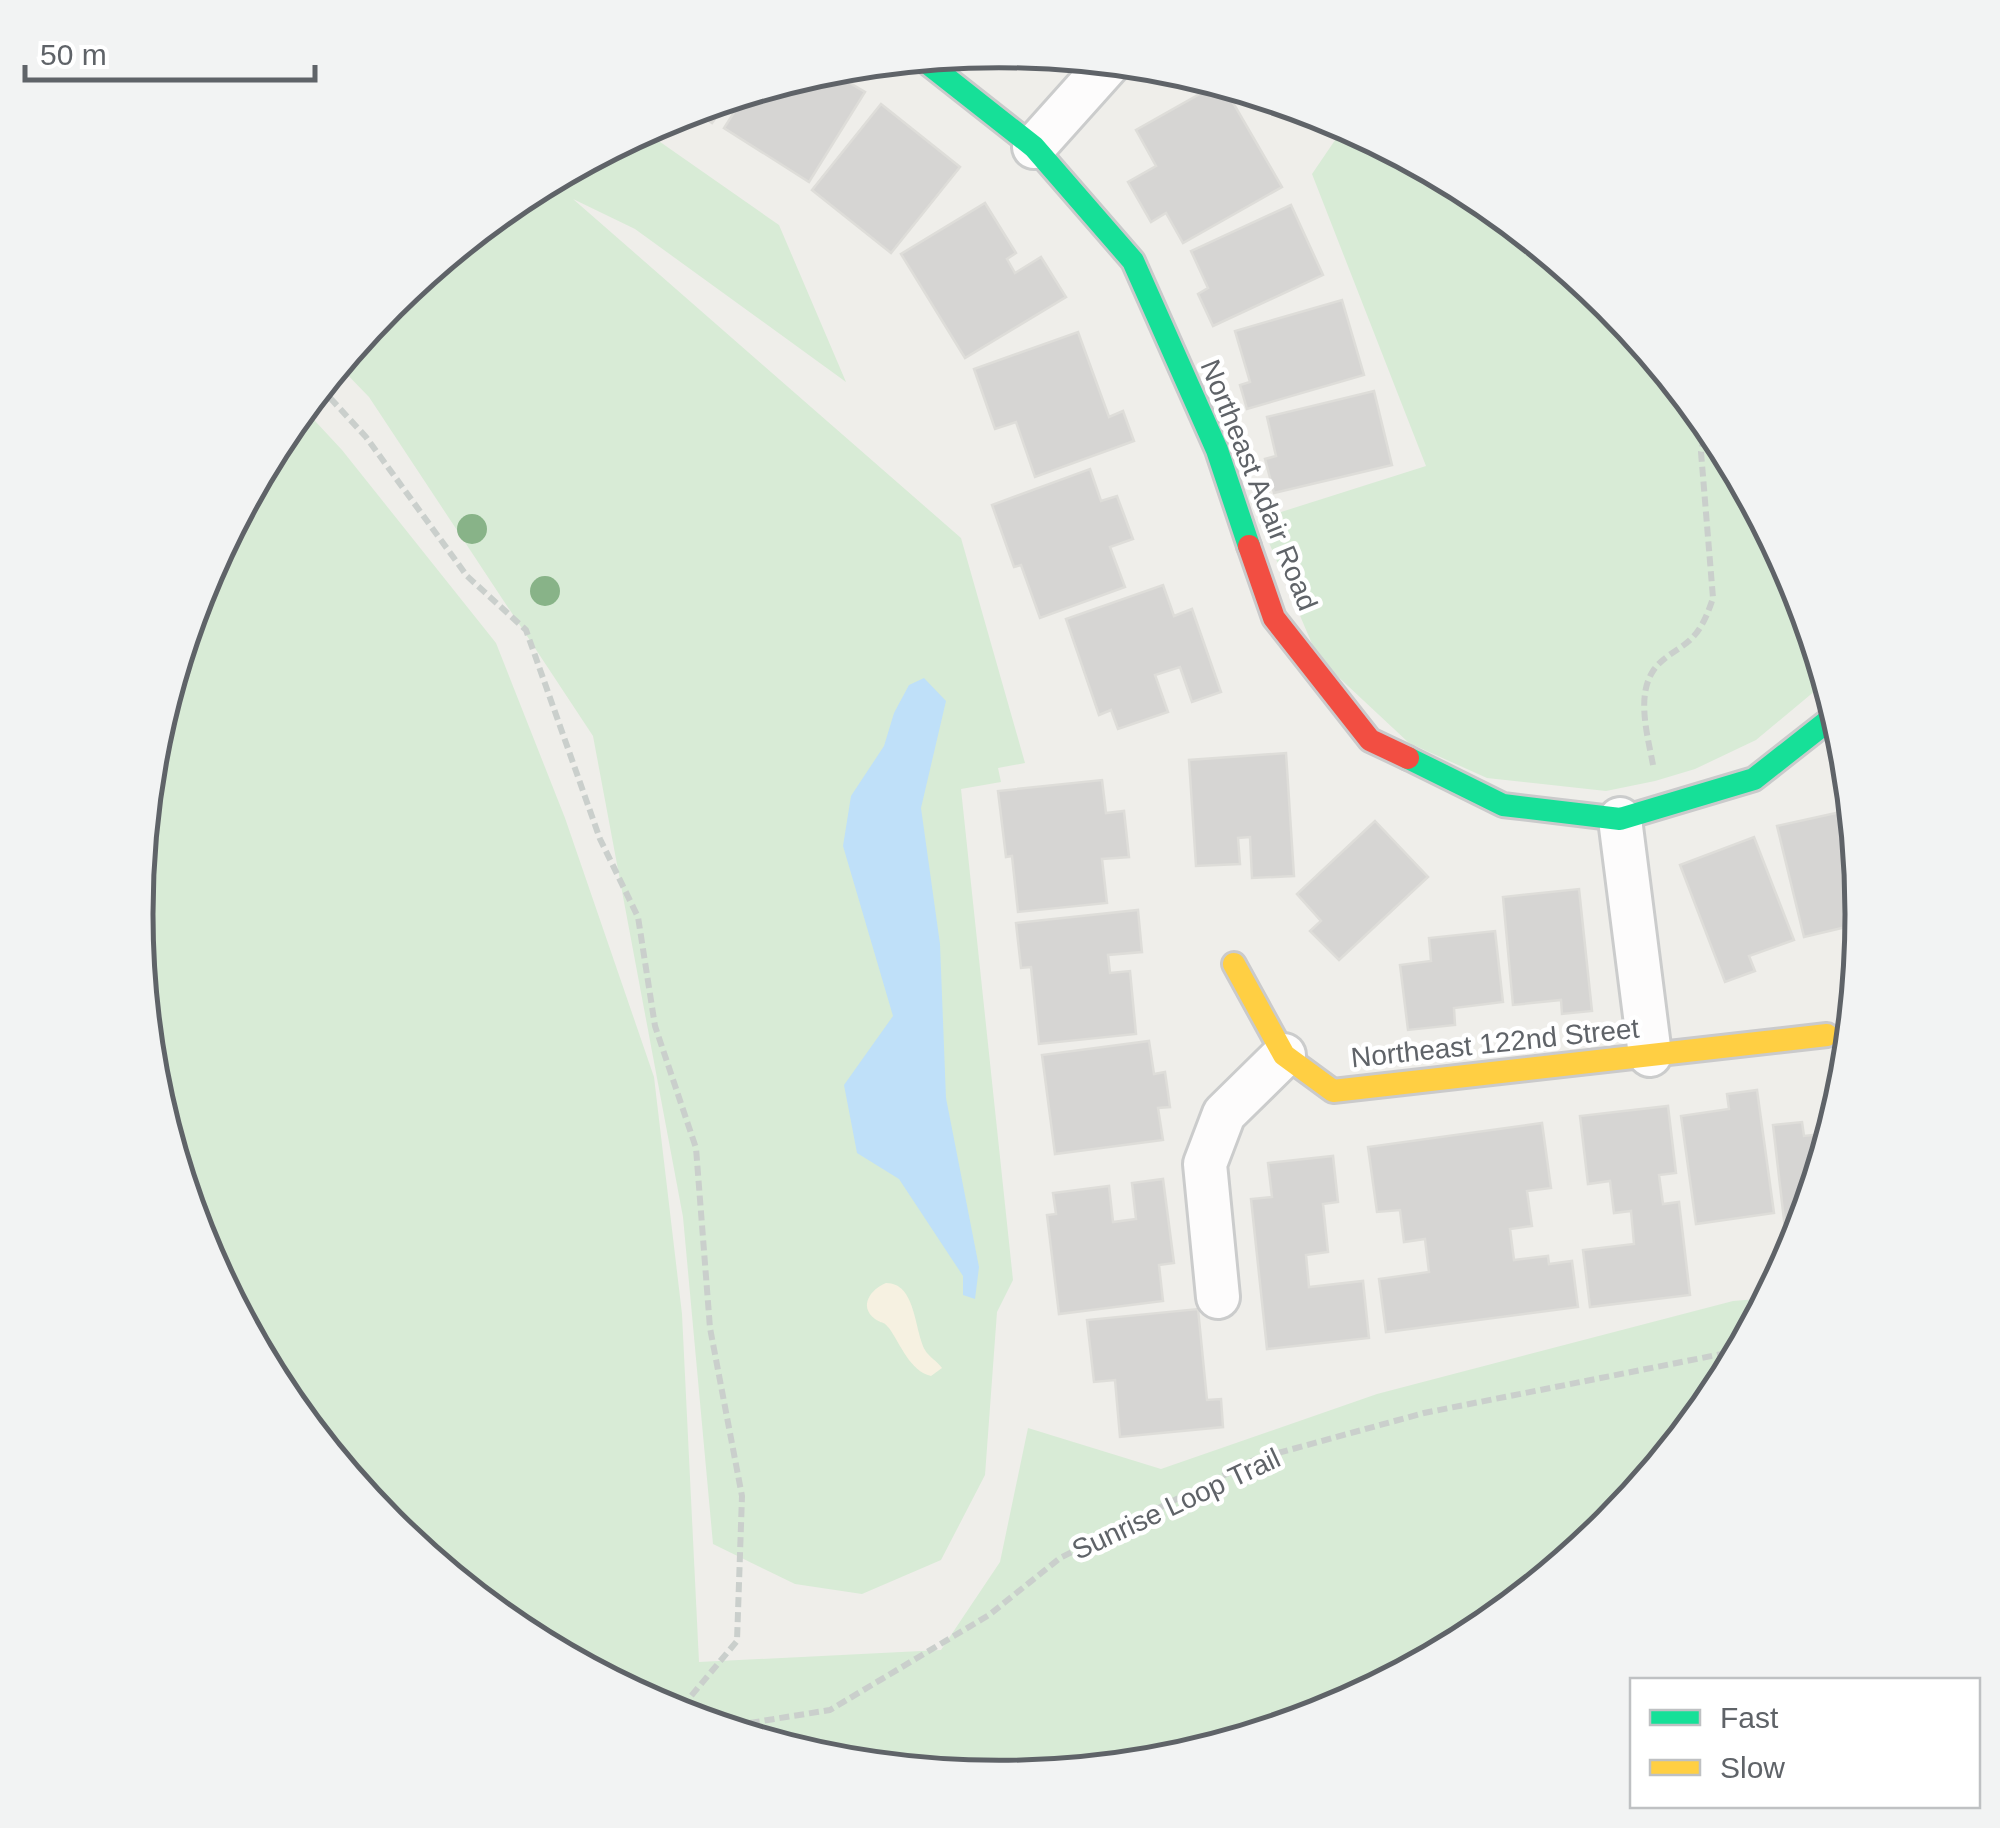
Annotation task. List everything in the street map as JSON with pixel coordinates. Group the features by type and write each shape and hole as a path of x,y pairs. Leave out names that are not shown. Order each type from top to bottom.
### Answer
{"street":[{"name":"Northeast Adair Road","path":"937,70 1034,147 1133,260 1217,450 1274,618 1370,740 1504,805 1640,814"},
{"path":"1034,147 1099,74"},
{"path":"1650,1056 1640,814 1754,779 1824,724"},
{"name":"Northeast 122nd Street","path":"1234,964 1284,1056 1332,1091 1827,1035"},
{"path":"1218,1297 1205,1164 1224,1114 1284,1056"}],"path":[{"path":"330,397 366,436 468,576 526,630 600,838 638,917 655,1026 696,1148 710,1328 742,1496 737,1641 687,1700"},
{"path":"1640,814 1644,712 1652,672 1691,640 1706,618 1713,598 1703,443"},
{"name":"Sunrise Loop Trail","path":"750,1723 830,1710 989,1615 1060,1558 1256,1460 1424,1414 1723,1354"}],"green space":[{"path":"1337,138 1374,155 1470,210 1515,242 1599,315 1672,399 1733,491 1782,590 1816,690 1756,740 1695,769 1606,791 1487,778 1409,743 1318,658 1259,519 1426,466 1312,174"},
{"path":"658,140 779,225 846,382 635,229 573,199 961,538 1025,763 998,768 1001,782 961,789 1013,1280 997,1312 985,1475 941,1560 862,1594 795,1584 713,1544 683,1217 593,736 369,397 348,375 401,315 442,278 530,210"},
{"path":"314,419 496,643 565,818 654,1077 682,1314 699,1662 941,1650 1000,1562 1028,1428 1161,1469 1377,1394 1733,1301 1753,1299 1704,1384 1636,1472 1558,1550 1515,1586 1423,1647 1324,1696 1219,1732 1165,1744 1055,1759 945,1759 890,1753 781,1732 728,1716 676,1696 577,1647 485,1586 442,1550 401,1513 328,1429 267,1337 241,1288 198,1186 182,1133 170,1079 155,969 155,859 161,804 182,695 198,642 218,590 267,491"}],"sand":[{"path":"886,1283 896,1285 909,1299 925,1350 942,1368 931,1376 912,1363 889,1328 867,1309 868,1298"}],"water":[{"path":"924,678 946,701 921,808 940,944 946,1098 979,1267 975,1299 963,1295 963,1276 899,1179 857,1153 844,1085 893,1016 843,846 851,796 884,746 894,713 909,685"}],"building":[{"path":"848,82 865,92 809,182 724,128 736,110 781,96"},
{"path":"1203,92 1231,100 1282,187 1183,243 1166,213 1151,222 1128,182 1156,166 1136,130"},
{"path":"881,104 960,167 891,253 812,190"},
{"path":"985,203 1016,253 1007,259 1015,273 1041,257 1066,297 965,358 901,254"},
{"path":"1291,205 1323,275 1213,326 1198,294 1208,288 1191,251"},
{"path":"1342,300 1364,375 1247,409 1240,385 1250,382 1235,331"},
{"path":"1078,332 1109,417 1123,411 1134,441 1035,477 1016,422 995,429 974,369"},
{"path":"1374,391 1392,465 1274,493 1265,459 1276,456 1267,417"},
{"path":"1090,469 1101,501 1117,496 1133,539 1110,547 1125,587 1040,618 1021,565 1014,567 992,505"},
{"path":"1163,585 1174,616 1192,609 1221,692 1192,702 1180,667 1155,675 1168,712 1118,729 1111,710 1099,715 1066,619"},
{"path":"1286,753 1294,876 1252,878 1250,837 1238,838 1240,864 1196,866 1189,760"},
{"path":"1102,780 1106,813 1124,811 1129,857 1102,859 1107,903 1018,912 1012,856 1006,857 998,791"},
{"path":"1840,812 1846,927 1804,937 1777,826"},
{"path":"1375,821 1428,877 1339,960 1310,931 1321,921 1297,894"},
{"path":"1754,837 1794,940 1749,956 1755,971 1725,982 1680,865"},
{"path":"1579,889 1592,1011 1562,1014 1561,1000 1513,1005 1503,897"},
{"path":"1138,910 1142,952 1108,955 1110,973 1130,971 1136,1034 1039,1044 1031,967 1021,968 1016,923"},
{"path":"1495,931 1503,1002 1454,1008 1455,1025 1408,1030 1400,965 1431,961 1429,938"},
{"path":"1149,1041 1154,1074 1165,1072 1170,1107 1158,1108 1163,1140 1055,1154 1042,1055"},
{"path":"1757,1090 1774,1213 1696,1224 1681,1116 1729,1109 1727,1094"},
{"path":"1668,1106 1676,1173 1659,1175 1663,1204 1679,1202 1690,1295 1590,1307 1583,1250 1634,1244 1631,1211 1614,1213 1610,1181 1588,1184 1580,1116"},
{"path":"1802,1122 1804,1136 1818,1135 1785,1230 1773,1125"},
{"path":"1542,1123 1551,1188 1527,1191 1532,1226 1510,1229 1514,1260 1548,1256 1549,1264 1572,1261 1578,1307 1386,1332 1379,1279 1429,1272 1425,1239 1404,1242 1400,1210 1377,1212 1368,1147"},
{"path":"1333,1156 1338,1202 1323,1204 1328,1252 1306,1255 1309,1287 1363,1281 1369,1338 1267,1349 1251,1199 1272,1197 1268,1163"},
{"path":"1163,1179 1174,1263 1159,1265 1163,1301 1059,1314 1047,1215 1056,1214 1053,1193 1109,1186 1113,1222 1136,1219 1132,1183"},
{"path":"1198,1309 1207,1400 1221,1399 1223,1427 1120,1437 1115,1380 1094,1382 1087,1320"}],"traffic: fast":[{"path":"936,70 1034,147 1133,261 1217,450 1249,546"},
{"path":"1408,758 1503,805 1620,819 1754,779 1824,724"}],"traffic: slow":[{"path":"1234,964 1284,1055 1333,1091 1827,1035"}],"traffic: jam":[{"path":"1249,546 1274,618 1370,740 1408,758"}]}
